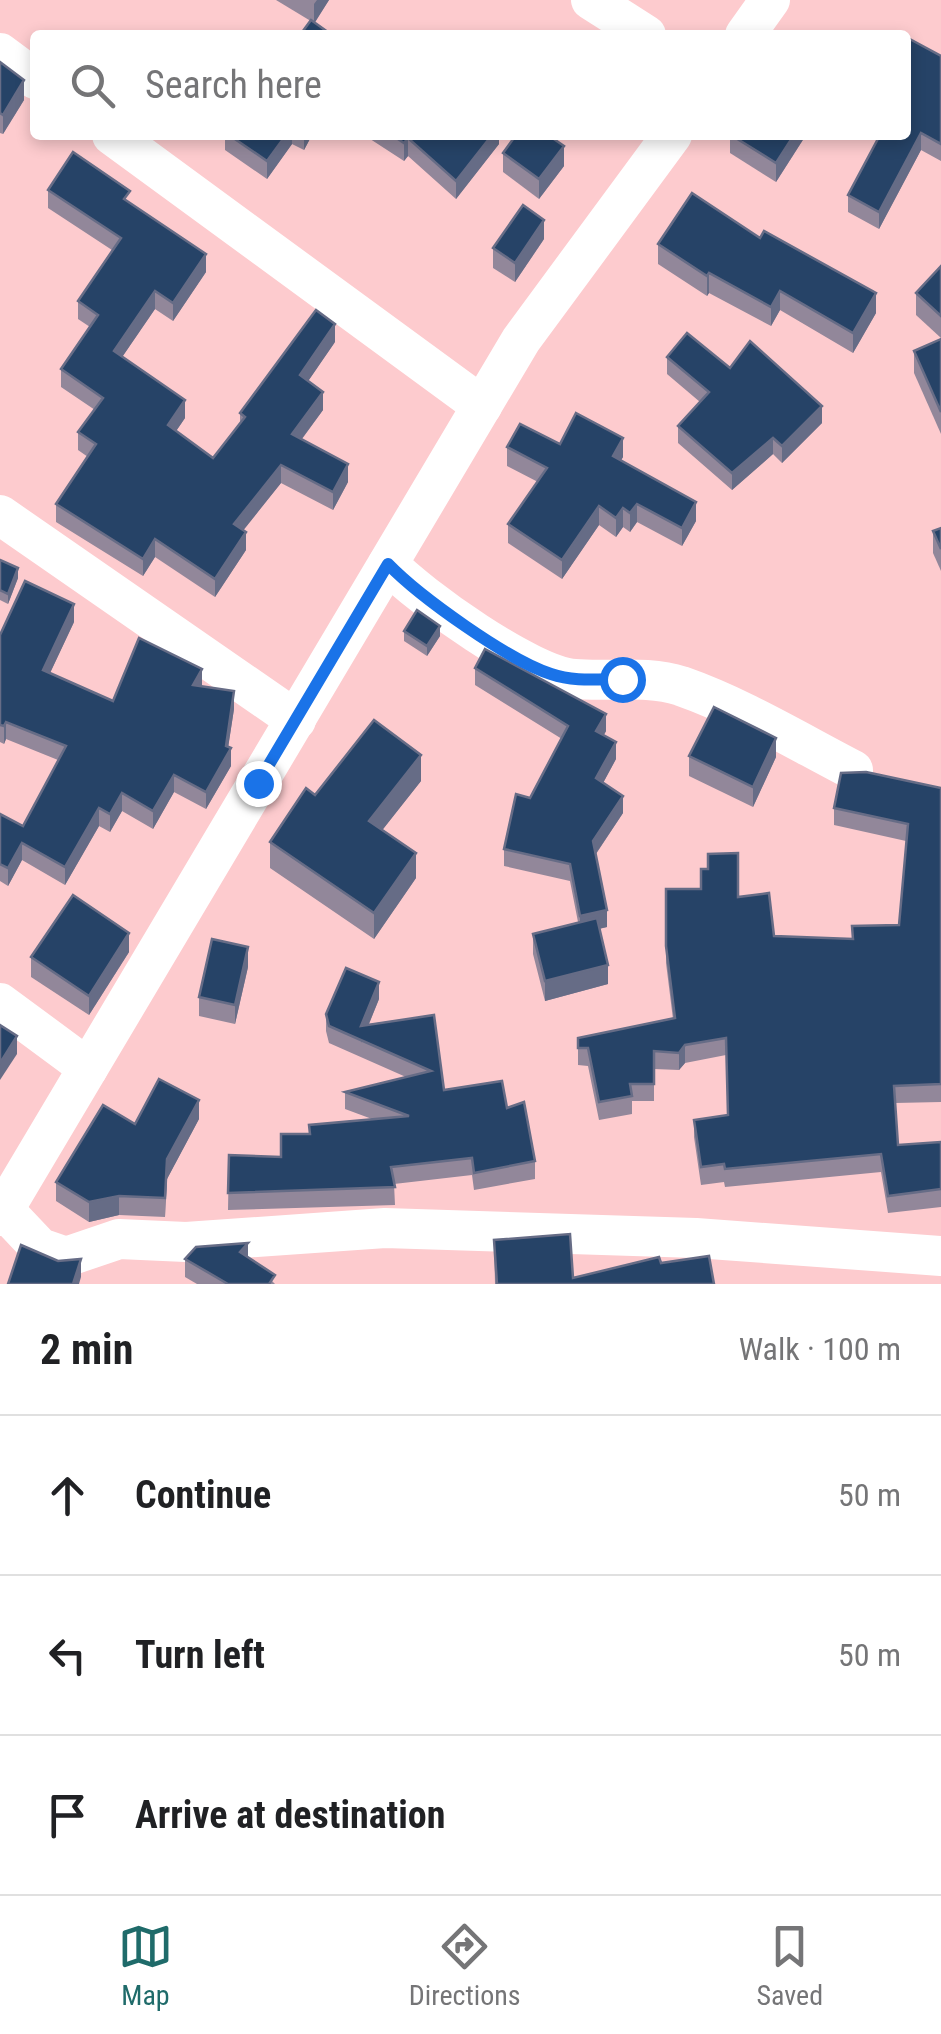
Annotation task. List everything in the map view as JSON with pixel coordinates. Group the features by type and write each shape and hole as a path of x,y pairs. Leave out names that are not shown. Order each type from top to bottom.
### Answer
{"street":[{"path":"591,0 638,30"},
{"path":"749,30 770,0"},
{"path":"0,54 30,75"},
{"path":"119,140 482,406"},
{"path":"668,140 521,340 2,1213 40,1248 66,1257 118,1239 186,1242 385,1228 696,1238 941,1256"},
{"path":"0,515 296,720"},
{"path":"388,564 407,583 471,628 549,674 572,680 622,679 679,686 853,770"},
{"path":"0,1003 88,1068"}],"building":[{"path":"311,20 325,30 304,30"},
{"path":"911,40 941,56 941,144 921,133 879,212 848,195 877,140 911,140"},
{"path":"0,62 24,80 3,115 0,113"},
{"path":"236,140 282,140 267,161"},
{"path":"410,140 488,140 456,181"},
{"path":"512,140 555,140 564,146 539,179 503,153"},
{"path":"739,140 791,140 776,163"},
{"path":"73,152 130,191 124,199 206,254 173,303 155,291 114,351 185,400 168,425 213,458 245,417 240,413 316,310 335,324 300,375 323,392 292,434 348,464 333,492 281,465 234,524 246,532 215,579 155,539 143,559 56,504 96,444 78,432 103,398 61,369 98,315 78,301 121,238 48,190"},
{"path":"692,193 760,238 764,231 876,293 853,333 780,291 771,307 709,273 707,276 658,244"},
{"path":"523,205 544,220 515,263 493,248"},
{"path":"941,266 941,316 916,293"},
{"path":"687,333 730,368 750,341 822,406 782,446 773,438 732,473 678,426 709,392 667,357"},
{"path":"941,339 941,412 914,351"},
{"path":"576,413 623,438 613,456 696,502 682,528 637,504 630,513 623,508 616,518 599,506 562,560 508,524 547,468 507,447 520,424 560,444"},
{"path":"941,528 941,549 933,531"},
{"path":"0,560 18,568 8,594 0,590"},
{"path":"25,581 74,604 43,670 113,701 139,638 202,669 193,685 234,691 226,746 231,748 206,792 174,775 153,811 122,793 110,814 99,808 65,867 22,843 8,868 0,864 0,814 23,826 66,746 6,722 0,725 0,635"},
{"path":"417,610 440,626 427,646 404,631"},
{"path":"485,649 606,714 596,731 616,742 596,778 623,796 593,841 607,910 580,916 570,864 504,849 516,794 530,798 568,726 475,668"},
{"path":"714,707 776,738 753,787 689,756"},
{"path":"374,720 421,755 369,821 416,853 374,913 270,842 306,788 315,795"},
{"path":"866,772 941,788 941,1084 894,1086 898,1145 941,1142 941,1189 888,1196 881,1154 725,1169 724,1164 701,1167 694,1120 728,1115 726,1038 685,1045 679,1053 654,1051 654,1084 630,1084 632,1096 599,1102 588,1048 578,1048 578,1038 675,1018 666,946 666,889 701,889 701,869 708,869 708,854 738,853 738,897 769,893 774,936 853,939 852,926 899,925 908,824 834,808 841,773"},
{"path":"73,895 129,933 89,996 31,957"},
{"path":"597,918 608,965 545,981 533,934"},
{"path":"212,939 248,947 235,1005 199,997"},
{"path":"346,968 379,982 361,1026 434,1015 444,1090 502,1081 507,1108 524,1102 535,1161 474,1173 472,1158 391,1167 395,1187 228,1193 229,1155 281,1157 281,1134 310,1134 309,1125 409,1116 345,1092 431,1071 329,1026 326,1014"},
{"path":"0,1025 17,1036 0,1063"},
{"path":"159,1079 199,1100 167,1159 165,1198 119,1196 89,1202 56,1182 103,1105 135,1124"},
{"path":"570,1234 573,1278 659,1257 661,1263 709,1256 714,1284 497,1284 494,1240"},
{"path":"248,1243 240,1252 275,1275 269,1284 228,1284 185,1259 196,1247"},
{"path":"21,1245 58,1261 81,1259 73,1284 8,1284"}],"route":[{"path":"258,783 388,564 407,583 528,664 572,680 622,679"}]}
